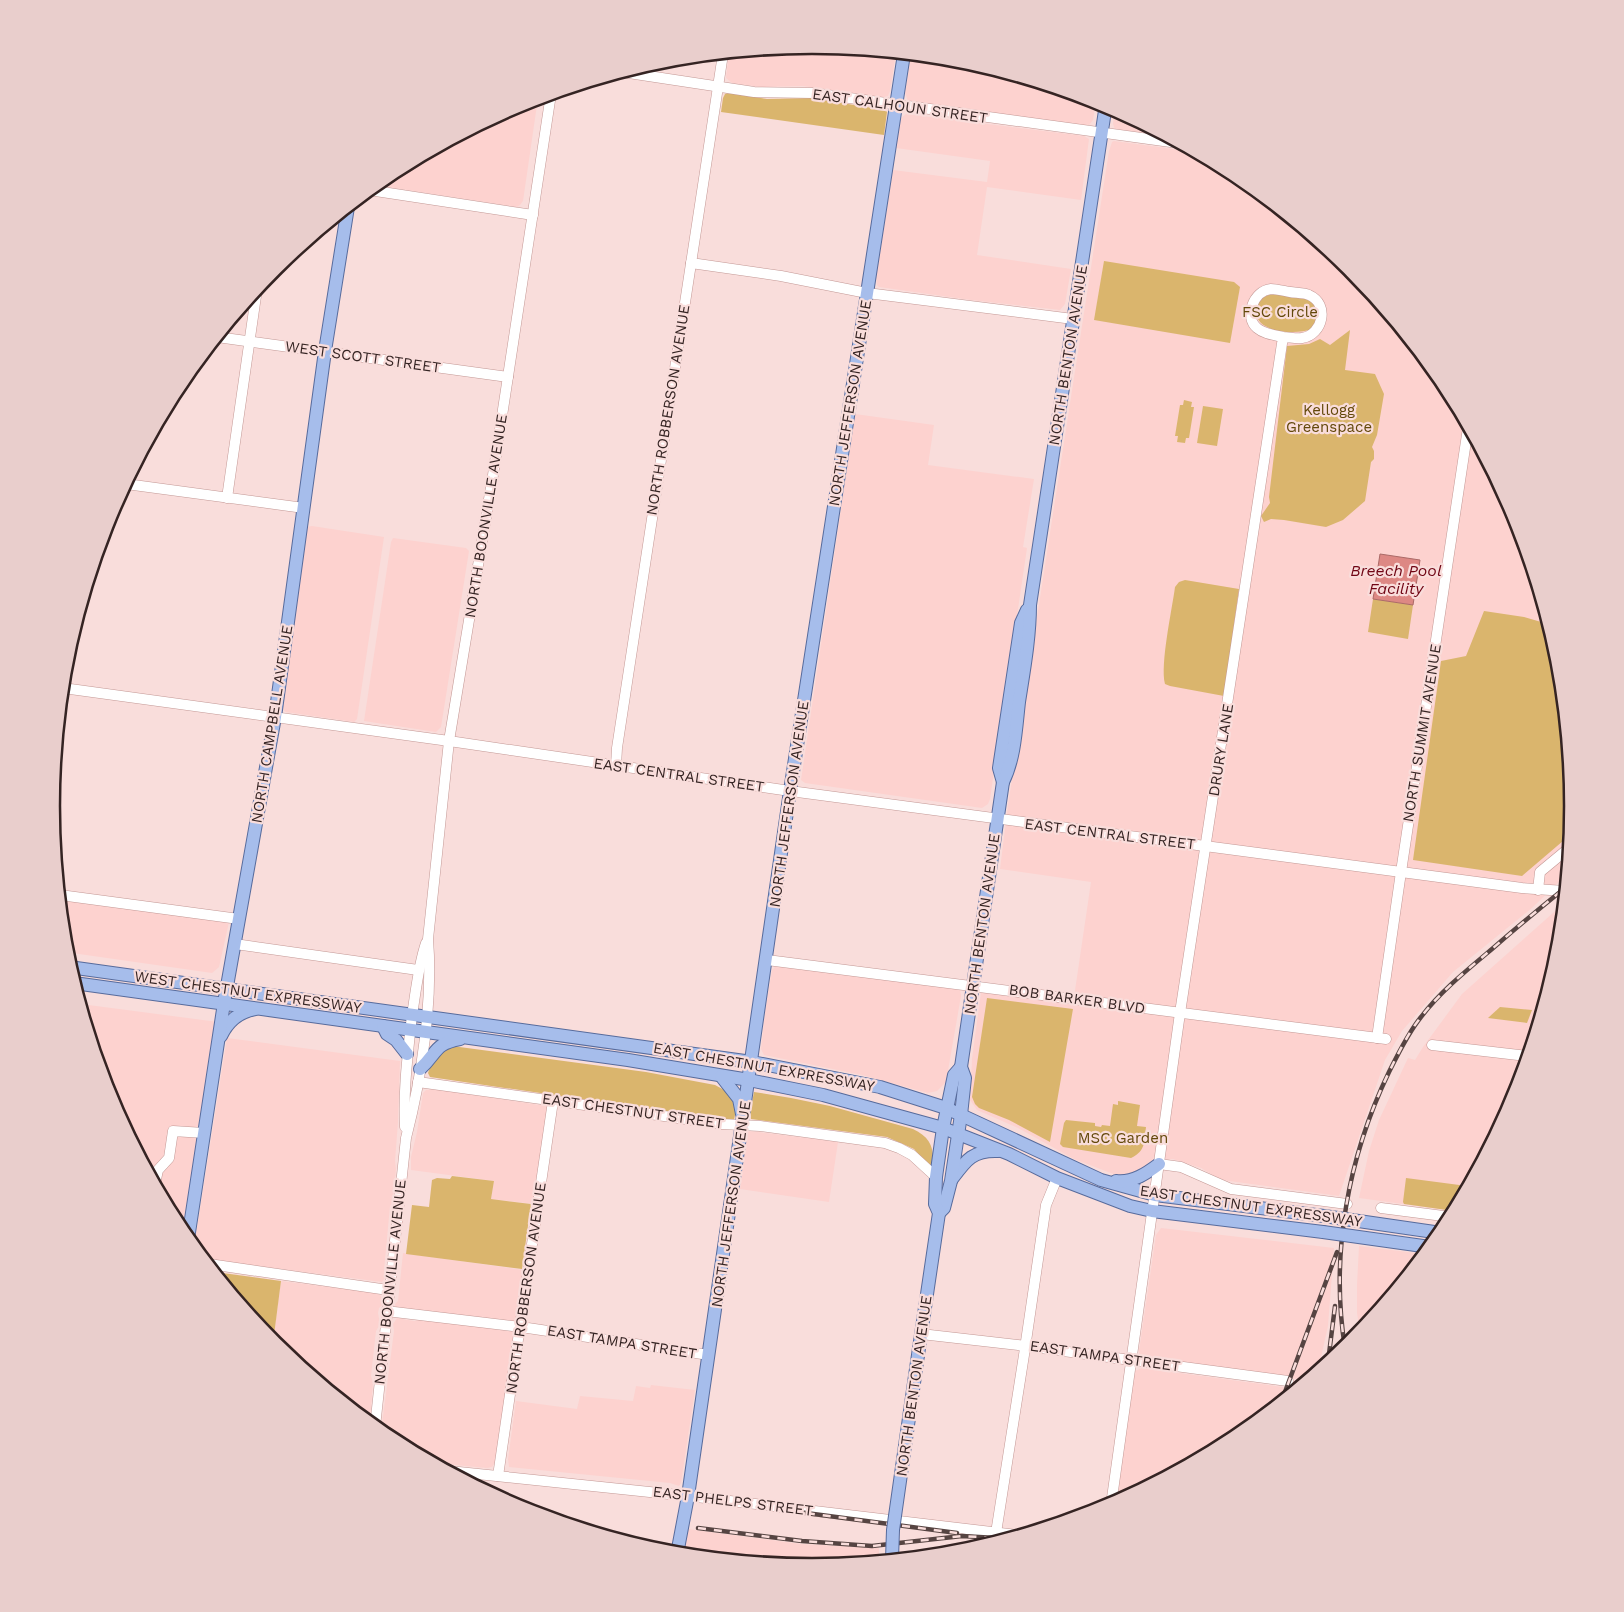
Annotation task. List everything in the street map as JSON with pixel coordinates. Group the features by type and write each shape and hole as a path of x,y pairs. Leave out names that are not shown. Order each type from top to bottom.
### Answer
{"main road":[{"name":"NORTH JEFFERSON AVENUE","path":"678,1546 709,1355 790,791 903,59"},
{"name":"NORTH BENTON AVENUE","path":"938,1213 944,1208 951,1181 965,1078 961,1066 997,819 1003,782 1009,770 1013,745 1030,625 1030,605 1105,113"},
{"name":"NORTH CAMPBELL AVENUE","path":"190,1228 224,1003 275,717 325,351 347,215"},
{"name":"WEST CHESTNUT EXPRESSWAY","path":"77,968 426,1016"},
{"name":"WEST CHESTNUT EXPRESSWAY","path":"81,984 424,1032"},
{"path":"218,1042 227,1026 237,1016 248,1011 262,1009"},
{"name":"EAST CHESTNUT EXPRESSWAY","path":"426,1016 752,1062 880,1087 946,1108 1101,1180 1154,1194 1432,1232"},
{"path":"383,1026 387,1034 396,1040 407,1054"},
{"name":"EAST CHESTNUT EXPRESSWAY","path":"424,1032 628,1060 749,1080 823,1095 943,1128 1003,1152 1056,1178 1130,1206 1152,1212 1422,1246"},
{"path":"420,1069 429,1061 437,1048 447,1041 466,1037"},
{"name":"NORTH BENTON AVENUE","path":"892,1554 893,1530 938,1213 935,1204 936,1177 946,1108 954,1075 961,1066"},
{"path":"721,1076 739,1099 743,1123"},
{"path":"951,1181 971,1156 989,1151 1003,1152"},
{"path":"1101,1180 1123,1182 1144,1175 1159,1164"}],"street":[{"name":"NORTH ROBBERSON AVENUE","path":"616,766 617,748 722,59"},
{"name":"EAST CALHOUN STREET","path":"637,74 760,93 813,93 1163,141"},
{"name":"NORTH BOONVILLE AVENUE","path":"375,1418 406,1138 416,1099 426,1016 430,971 428,939 449,741 551,101"},
{"path":"379,192 533,215"},
{"path":"690,263 781,276 867,293 880,293 1073,319"},
{"path":"1271,289 1309,295 1318,303 1322,310 1320,325 1316,331 1302,338 1283,337 1264,332 1252,322 1251,316 1254,301 1257,296 1271,289"},
{"path":"227,498 254,301"},
{"name":"DRURY LANE","path":"1112,1496 1180,1013 1283,337"},
{"name":"WEST SCOTT STREET","path":"223,339 508,377"},
{"name":"NORTH SUMMIT AVENUE","path":"1382,1039 1401,872 1467,437"},
{"path":"132,485 304,508"},
{"name":"EAST CENTRAL STREET","path":"69,689 449,741 790,791 1559,892"},
{"path":"1538,890 1540,872 1563,853"},
{"path":"65,896 239,919"},
{"name":"NORTH BOONVILLE AVENUE","path":"406,1138 404,1099 407,1054 418,970 428,939"},
{"path":"235,944 418,970"},
{"name":"BOB BARKER BLVD","path":"767,960 974,985 1382,1039"},
{"path":"1432,1044 1521,1055"},
{"name":"EAST CHESTNUT STREET","path":"418,1082 885,1143 906,1151 936,1177"},
{"name":"NORTH ROBBERSON AVENUE","path":"498,1476 553,1101"},
{"path":"157,1175 158,1170 168,1158 173,1130 204,1133"},
{"path":"1159,1164 1181,1166 1231,1189 1347,1204"},
{"path":"996,1533 1046,1205 1056,1178"},
{"path":"1381,1208 1442,1216"},
{"path":"216,1265 388,1290"},
{"name":"EAST TAMPA STREET","path":"386,1310 521,1327 709,1355"},
{"name":"EAST TAMPA STREET","path":"921,1334 1288,1381"},
{"name":"EAST PHELPS STREET","path":"464,1473 688,1496 1004,1534"}],"shaded area":[{"path":"812,54 861,55 895,58 890,91 888,96 881,98 803,86 761,87 732,83 726,78 728,59 763,55"},
{"path":"910,60 959,68 1007,79 1095,109 1093,120 1089,125 1084,126 908,101 905,93"},
{"path":"537,106 523,201 517,207 386,187 479,131"},
{"path":"906,114 1084,136 1089,139 1081,200 987,187 977,255 1071,269 1065,304 1060,310 971,300 879,287 877,285 876,277 893,170 987,182 990,161 896,148 900,119"},
{"path":"1114,117 1149,133 1115,129 1113,124"},
{"path":"1112,142 1178,150 1230,181 1270,209 1308,240 1378,310 1409,348 1437,388 1487,473 1507,518 1524,564 1539,611 1550,659 1563,757 1563,855 1560,880 1532,908 1453,972 1402,1031 1385,1060 1339,1196 1219,1179 1201,1168 1173,1159 1149,1162 1147,1166 1132,1175 1116,1175 1074,1159 1018,1128 977,1110 970,1100 972,1059 981,992 1073,1004 1091,882 1000,869 1008,805 1109,151"},
{"path":"855,414 934,425 928,465 1034,479 1023,547 1027,548 990,799 988,804 982,808 805,783 801,780"},
{"path":"312,526 384,537 357,719 354,722 286,712 281,708 306,527"},
{"path":"393,538 466,548 469,551 441,727 436,732 364,721"},
{"path":"65,899 229,922 219,967 212,973 74,953"},
{"path":"1557,909 1539,1001 1507,1094 1487,1139 1446,1210 1359,1198 1369,1151 1379,1120 1408,1058 1415,1060 1462,994"},
{"path":"776,966 960,989 961,996 946,1082 937,1091 928,1093 862,1075 764,1055 761,1049 765,1012 772,970"},
{"path":"86,1005 218,1022 186,1222 137,1139 117,1094"},
{"path":"227,1038 400,1061 396,1169 393,1201 390,1206 385,1278 382,1282 212,1260 196,1236"},
{"path":"434,1089 546,1106 548,1109 535,1204 491,1199 494,1181 411,1170 411,1157 423,1093 426,1090"},
{"path":"749,1131 838,1142 829,1202 740,1189 747,1133"},
{"path":"1161,1228 1334,1248 1328,1326 1320,1360 1298,1380 1139,1355 1156,1235"},
{"path":"1359,1246 1417,1253 1378,1302 1359,1323 1357,1285"},
{"path":"403,1253 524,1270 516,1322 396,1308"},
{"path":"281,1281 376,1293 381,1296 383,1301 378,1313 380,1324 376,1331 371,1376 373,1382 371,1415 316,1372 274,1332"},
{"path":"397,1318 414,1321 428,1319 514,1332 495,1463 492,1467 449,1464 382,1423 394,1331 393,1324"},
{"path":"1142,1368 1287,1389 1230,1431 1188,1457 1145,1481 1117,1493 1135,1371"},
{"path":"651,1385 695,1390 679,1486 670,1483 509,1467 508,1459 516,1401 577,1409 580,1396 633,1401 636,1386 650,1388"},
{"path":"688,1529 802,1544 879,1548 879,1555 812,1558 763,1557 684,1547"}],"green space":[{"path":"728,93 767,99 811,98 885,110 887,112 884,135 721,112 723,98"},
{"path":"1104,261 1234,282 1240,287 1230,343 1094,320"},
{"name":"FSC Circle","path":"1273,294 1295,296 1315,305 1317,318 1312,329 1284,332 1274,330 1259,321 1256,314 1260,300"},
{"name":"Kellogg Greenspace","path":"1350,330 1345,370 1375,374 1384,394 1377,435 1372,447 1374,459 1371,462 1365,501 1343,520 1326,527 1284,520 1271,519 1264,522 1261,516 1270,503 1269,497 1287,346 1309,344 1320,339 1330,345"},
{"path":"1184,400 1192,402 1191,407 1194,407 1189,438 1186,438 1185,443 1177,442 1178,436 1175,436 1180,405 1183,405"},
{"path":"1203,406 1223,409 1217,446 1197,443"},
{"path":"1185,580 1239,589 1224,696 1165,684 1165,651 1175,587 1179,582"},
{"path":"1373,599 1413,605 1408,639 1368,632"},
{"path":"1484,611 1524,617 1542,622 1558,708 1563,757 1563,841 1522,876 1413,860 1441,661 1466,656"},
{"path":"987,998 1073,1009 1050,1142 1009,1120 979,1108 975,1104 972,1097"},
{"path":"1500,1007 1532,1010 1527,1023 1488,1018"},
{"path":"452,1046 646,1072 715,1085 728,1092 732,1099 736,1110 734,1120 430,1077 428,1073 434,1059"},
{"path":"754,1092 830,1106 913,1129 924,1136 931,1145 933,1156 932,1169 914,1149 887,1137 751,1119 750,1113"},
{"name":"MSC Garden","path":"1118,1101 1140,1105 1137,1126 1146,1127 1142,1149 1136,1155 1131,1158 1063,1147 1060,1144 1066,1120 1095,1123 1095,1126 1101,1127 1102,1125 1110,1126 1113,1104 1118,1105"},
{"path":"452,1176 494,1181 491,1199 531,1204 522,1269 406,1254 412,1205 429,1207 432,1180 437,1178 450,1179"},
{"path":"1406,1178 1461,1185 1446,1210 1404,1204"},
{"path":"222,1273 281,1281 274,1332"}],"water":[{"name":"Breech Pool Facility","path":"1380,554 1420,560 1413,605 1373,599"}],"railway":[{"path":"1344,1338 1340,1278 1346,1207 1353,1172 1363,1138 1389,1072 1412,1030 1437,998 1559,893"},
{"path":"1286,1390 1337,1252"},
{"path":"1329,1352 1335,1306"},
{"path":"791,1511 957,1533"},
{"path":"698,1528 802,1541 872,1546 962,1536 987,1537"}]}
